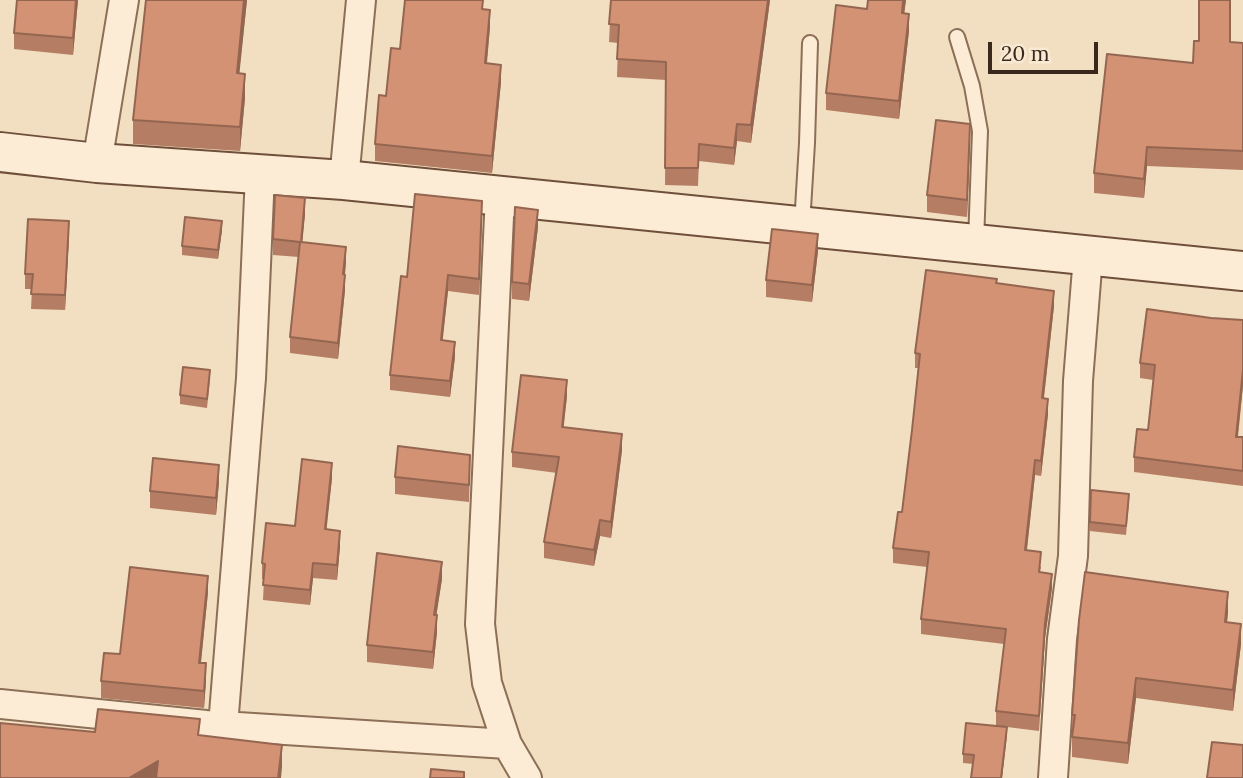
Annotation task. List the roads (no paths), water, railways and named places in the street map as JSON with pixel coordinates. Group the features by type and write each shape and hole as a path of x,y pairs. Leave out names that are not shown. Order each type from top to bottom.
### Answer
{"street":[{"path":"97,163 124,0"},
{"path":"344,180 361,0"},
{"path":"0,152 97,163 344,180 1243,271"},
{"path":"223,726 251,377 260,174"},
{"path":"500,195 480,624 486,684 507,744 527,778"},
{"path":"1053,778 1062,639 1073,556 1078,381 1088,256"},
{"path":"0,704 223,726 507,744"}],"lane":[{"path":"957,37 972,86 980,131 976,245"},
{"path":"802,226 810,43"}]}
